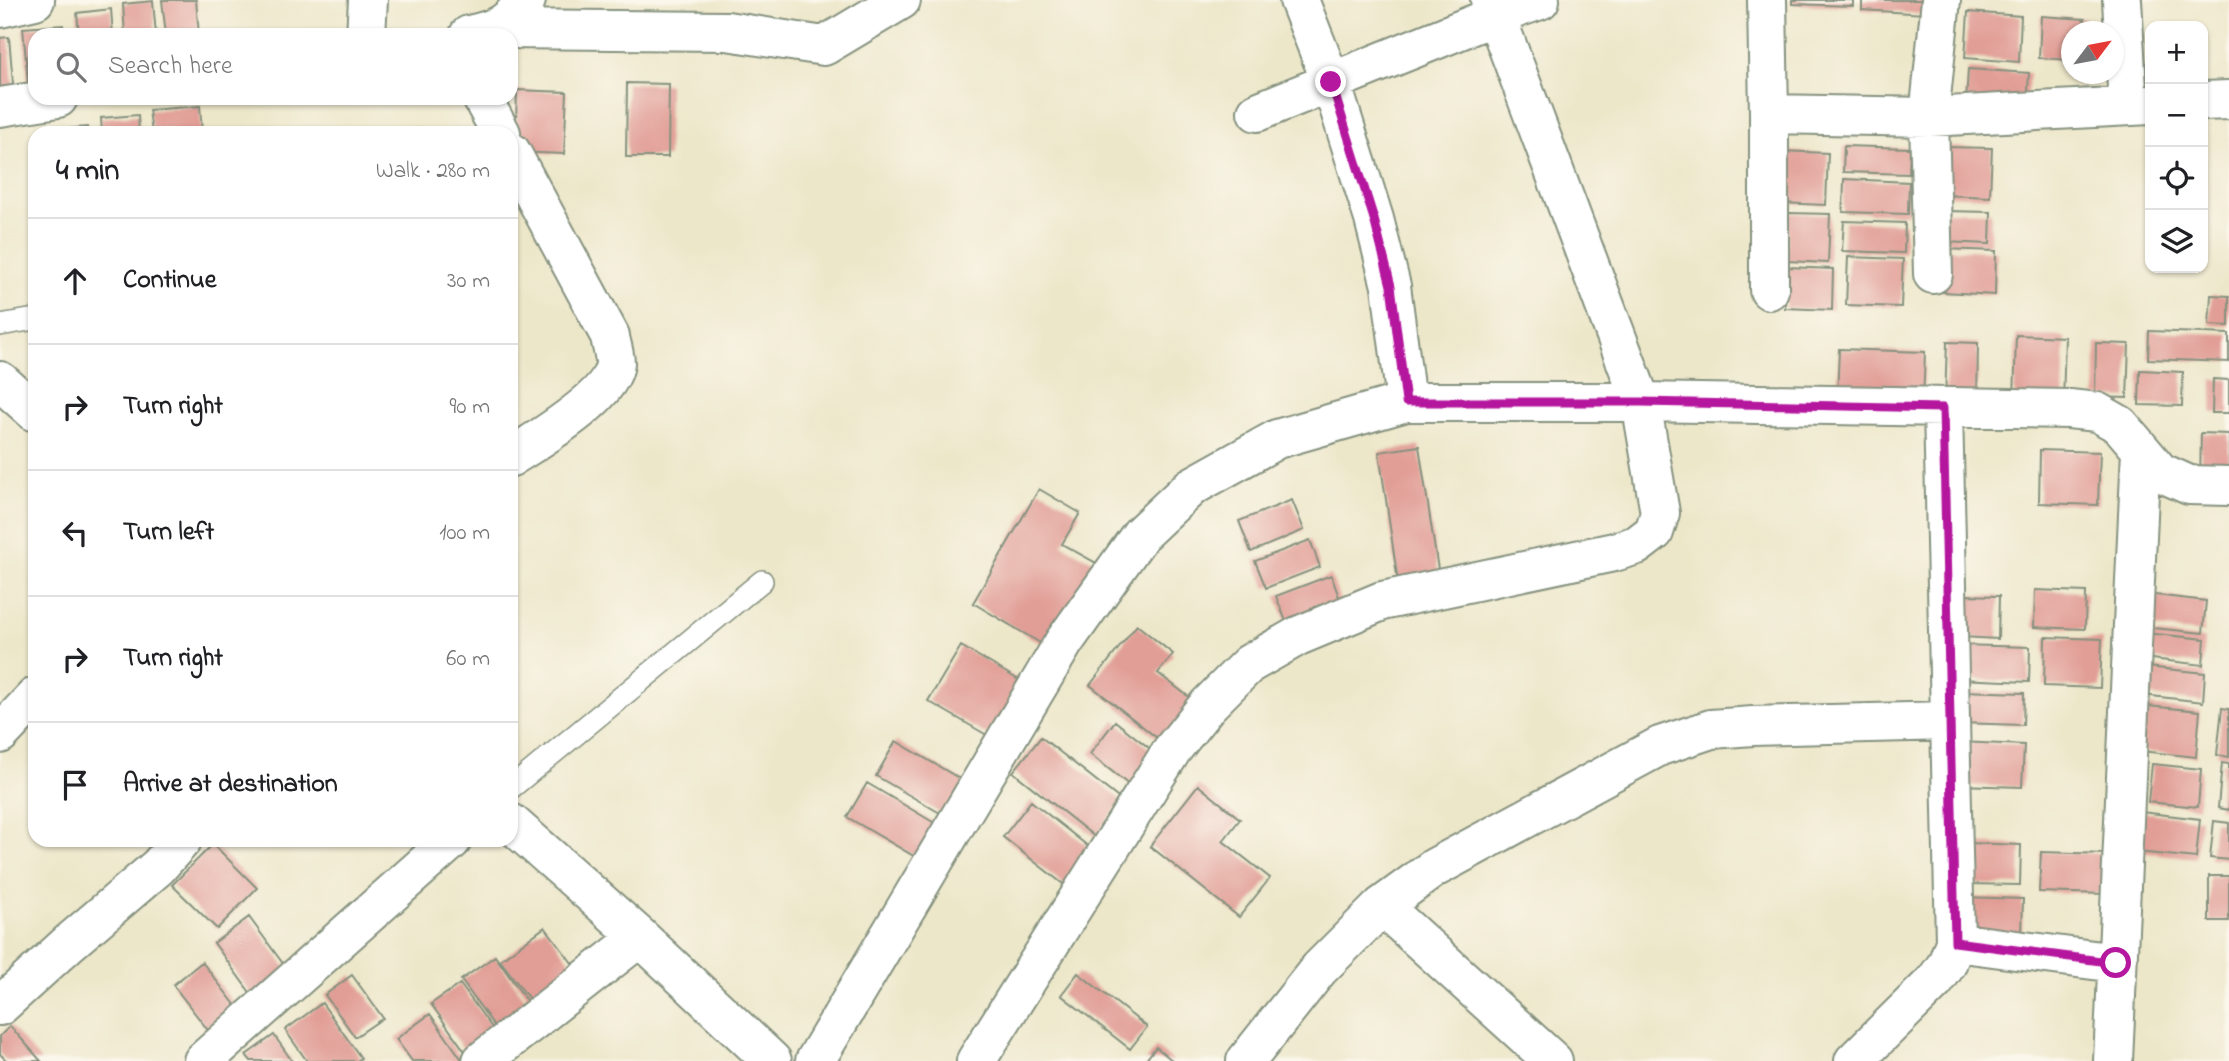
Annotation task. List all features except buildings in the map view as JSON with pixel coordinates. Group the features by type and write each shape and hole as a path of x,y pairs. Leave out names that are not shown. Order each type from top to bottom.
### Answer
{"street":[{"path":"0,8 35,0"},
{"path":"366,28 368,0"},
{"path":"490,28 513,17 526,0"},
{"path":"518,32 727,31 824,46 901,0"},
{"path":"1299,0 1331,82 1374,219 1391,286 1406,402"},
{"path":"1257,112 1331,82 1494,7 1540,0"},
{"path":"1767,0 1769,290"},
{"path":"1933,274 1929,117 1941,0"},
{"path":"1769,114 1929,117 2139,105 2122,0"},
{"path":"976,1061 1172,750 1208,705 1249,664 1298,636 1382,601 1614,552 1637,545 1654,532 1660,513 1641,402 1494,7"},
{"path":"2208,102 2229,100"},
{"path":"0,107 28,103"},
{"path":"486,105 497,126"},
{"path":"518,165 610,336 615,365 602,389 578,412 518,452"},
{"path":"0,380 28,406"},
{"path":"815,1061 1064,642 1141,534 1191,487 1278,439 1406,402 1641,402 2069,409 2097,412 2120,425 2160,472 2189,485 2229,486"},
{"path":"1854,1061 1935,981 1947,964 1955,942 1943,408"},
{"path":"2113,1061 2141,450"},
{"path":"0,734 28,705"},
{"path":"1246,1061 1319,969 1382,906 1434,869 1660,746 1711,729 1950,721"},
{"path":"518,829 640,937 767,1060"},
{"path":"0,1006 158,867 176,847"},
{"path":"203,1061 444,847"},
{"path":"1382,906 1553,1061"},
{"path":"482,1061 640,937"},
{"path":"1955,942 2116,963"}],"lane":[{"path":"0,325 28,320"},
{"path":"518,782 762,581"}],"route":[{"path":"1331,82 1374,219 1391,286 1406,402 1641,402 1943,408 1955,942 2116,963"}]}
